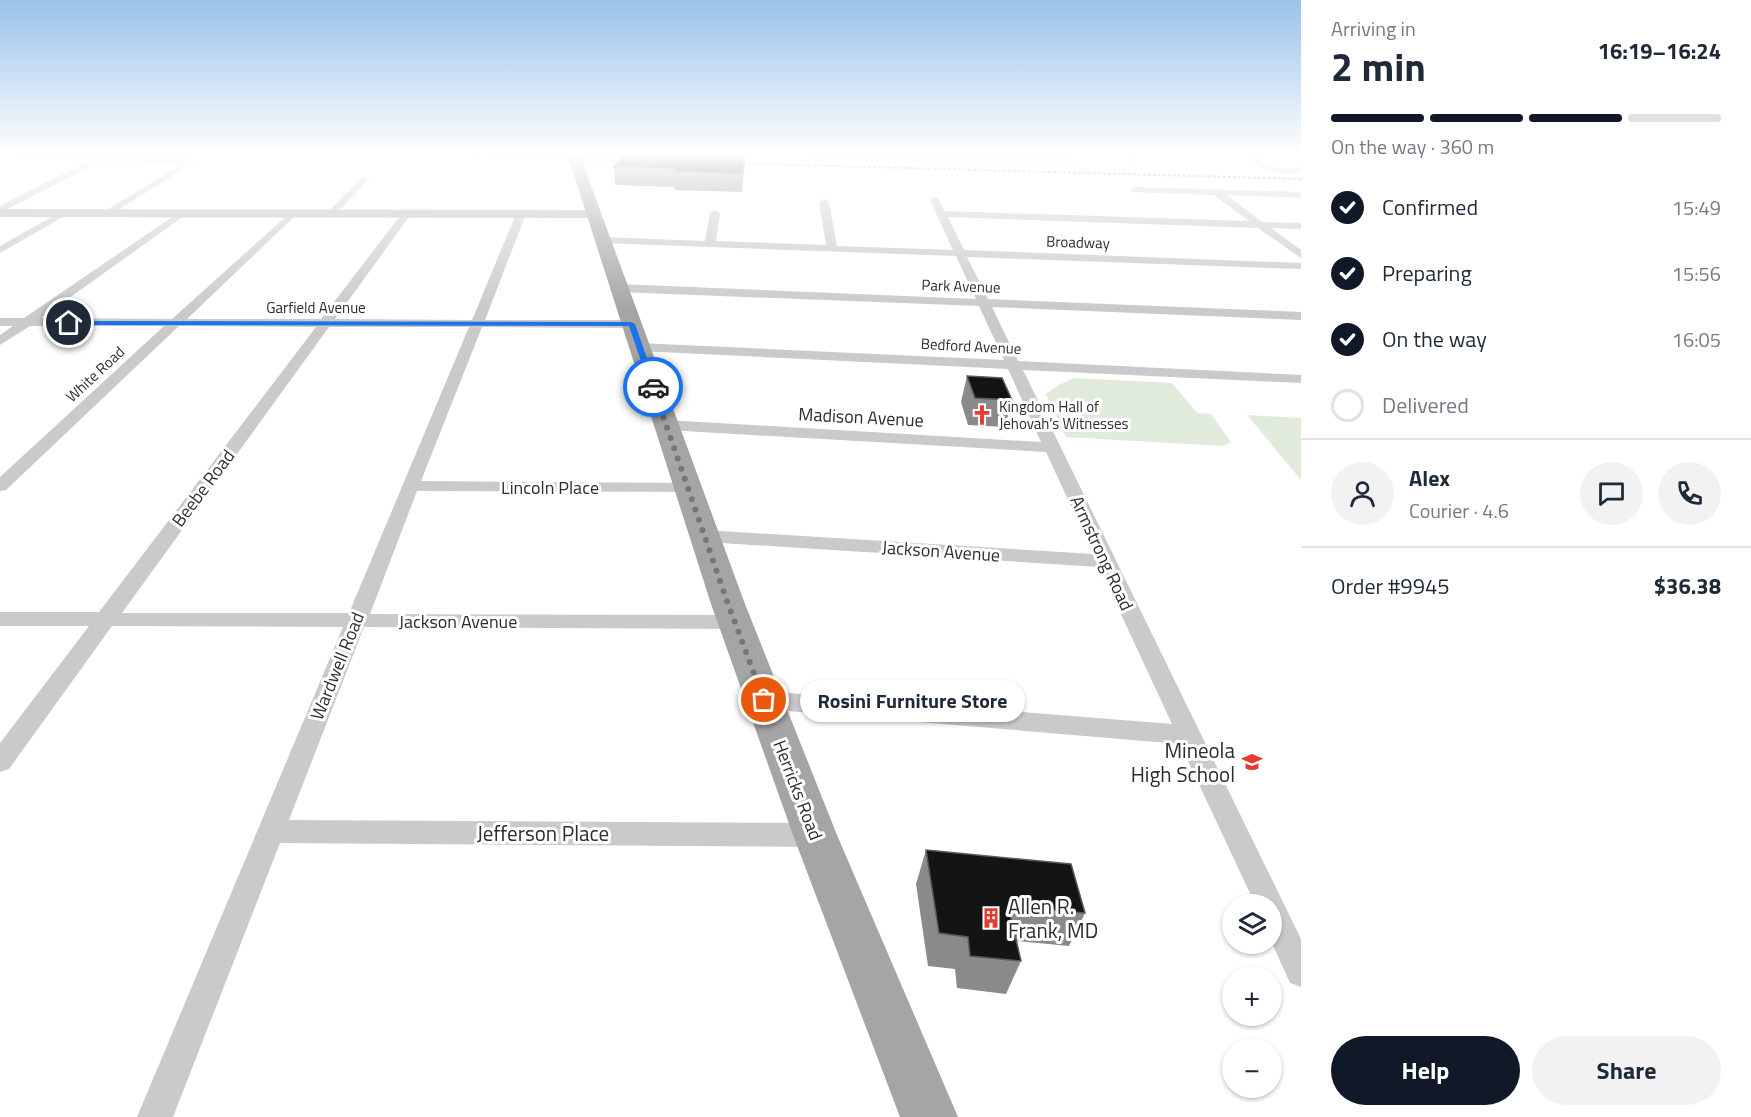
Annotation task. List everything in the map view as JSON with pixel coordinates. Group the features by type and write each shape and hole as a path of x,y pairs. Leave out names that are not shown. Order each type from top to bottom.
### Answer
{"main road":[{"name":"Herricks Road","path":"591,205 764,700 815,835 929,1117"}],"street":[{"path":"107,213 120,205"},
{"path":"332,214 340,205"},
{"path":"825,205 832,248"},
{"name":"Armstrong Road","path":"938,205 1264,894"},
{"path":"1234,205 1301,255"},
{"path":"0,212 521,214 598,227"},
{"path":"0,250 65,213"},
{"path":"710,244 715,213"},
{"path":"0,341 181,214"},
{"name":"White Road","path":"0,486 292,214"},
{"name":"Beebe Road","path":"0,762 406,214"},
{"name":"Wardwell Road","path":"155,1117 521,214"},
{"path":"942,214 1301,226"},
{"name":"Broadway","path":"598,227 710,244 1301,266"},
{"name":"Park Avenue","path":"619,288 1301,316"},
{"name":"Garfield Avenue","path":"0,322 476,324 635,336"},
{"name":"Bedford Avenue","path":"635,336 1013,365 1301,379"},
{"name":"Madison Avenue","path":"667,425 1052,447"},
{"name":"Lincoln Place","path":"411,486 689,488"},
{"name":"Jackson Avenue","path":"705,536 1105,561"},
{"name":"Jackson Avenue","path":"0,619 736,622"},
{"path":"764,700 1189,735"},
{"name":"Jefferson Place","path":"271,831 815,835"},
{"path":"1282,932 1301,972"}],"green space":[{"path":"1074,378 1172,383 1197,413 1211,414 1231,442 1224,446 1066,437 1046,394"},
{"path":"1247,415 1301,418 1301,480"}],"building":[{"path":"967,376 1002,378 1012,400 975,398"},
{"path":"926,850 1071,864 1085,913 1008,906 1021,961 970,956 968,937 939,933"}],"way so far":[{"path":"653,387 728,604 764,700"}],"place":[{"name":"Kingdom Hall of Jehovah’s Witnesses","path":"982,415"},
{"name":"Rosini Furniture Store","path":"764,700"},
{"name":"Mineola High School","path":"1252,762"},
{"name":"Allen R. Frank, MD","path":"991,918"}],"route":[{"path":"69,323 631,324 653,387"}]}
